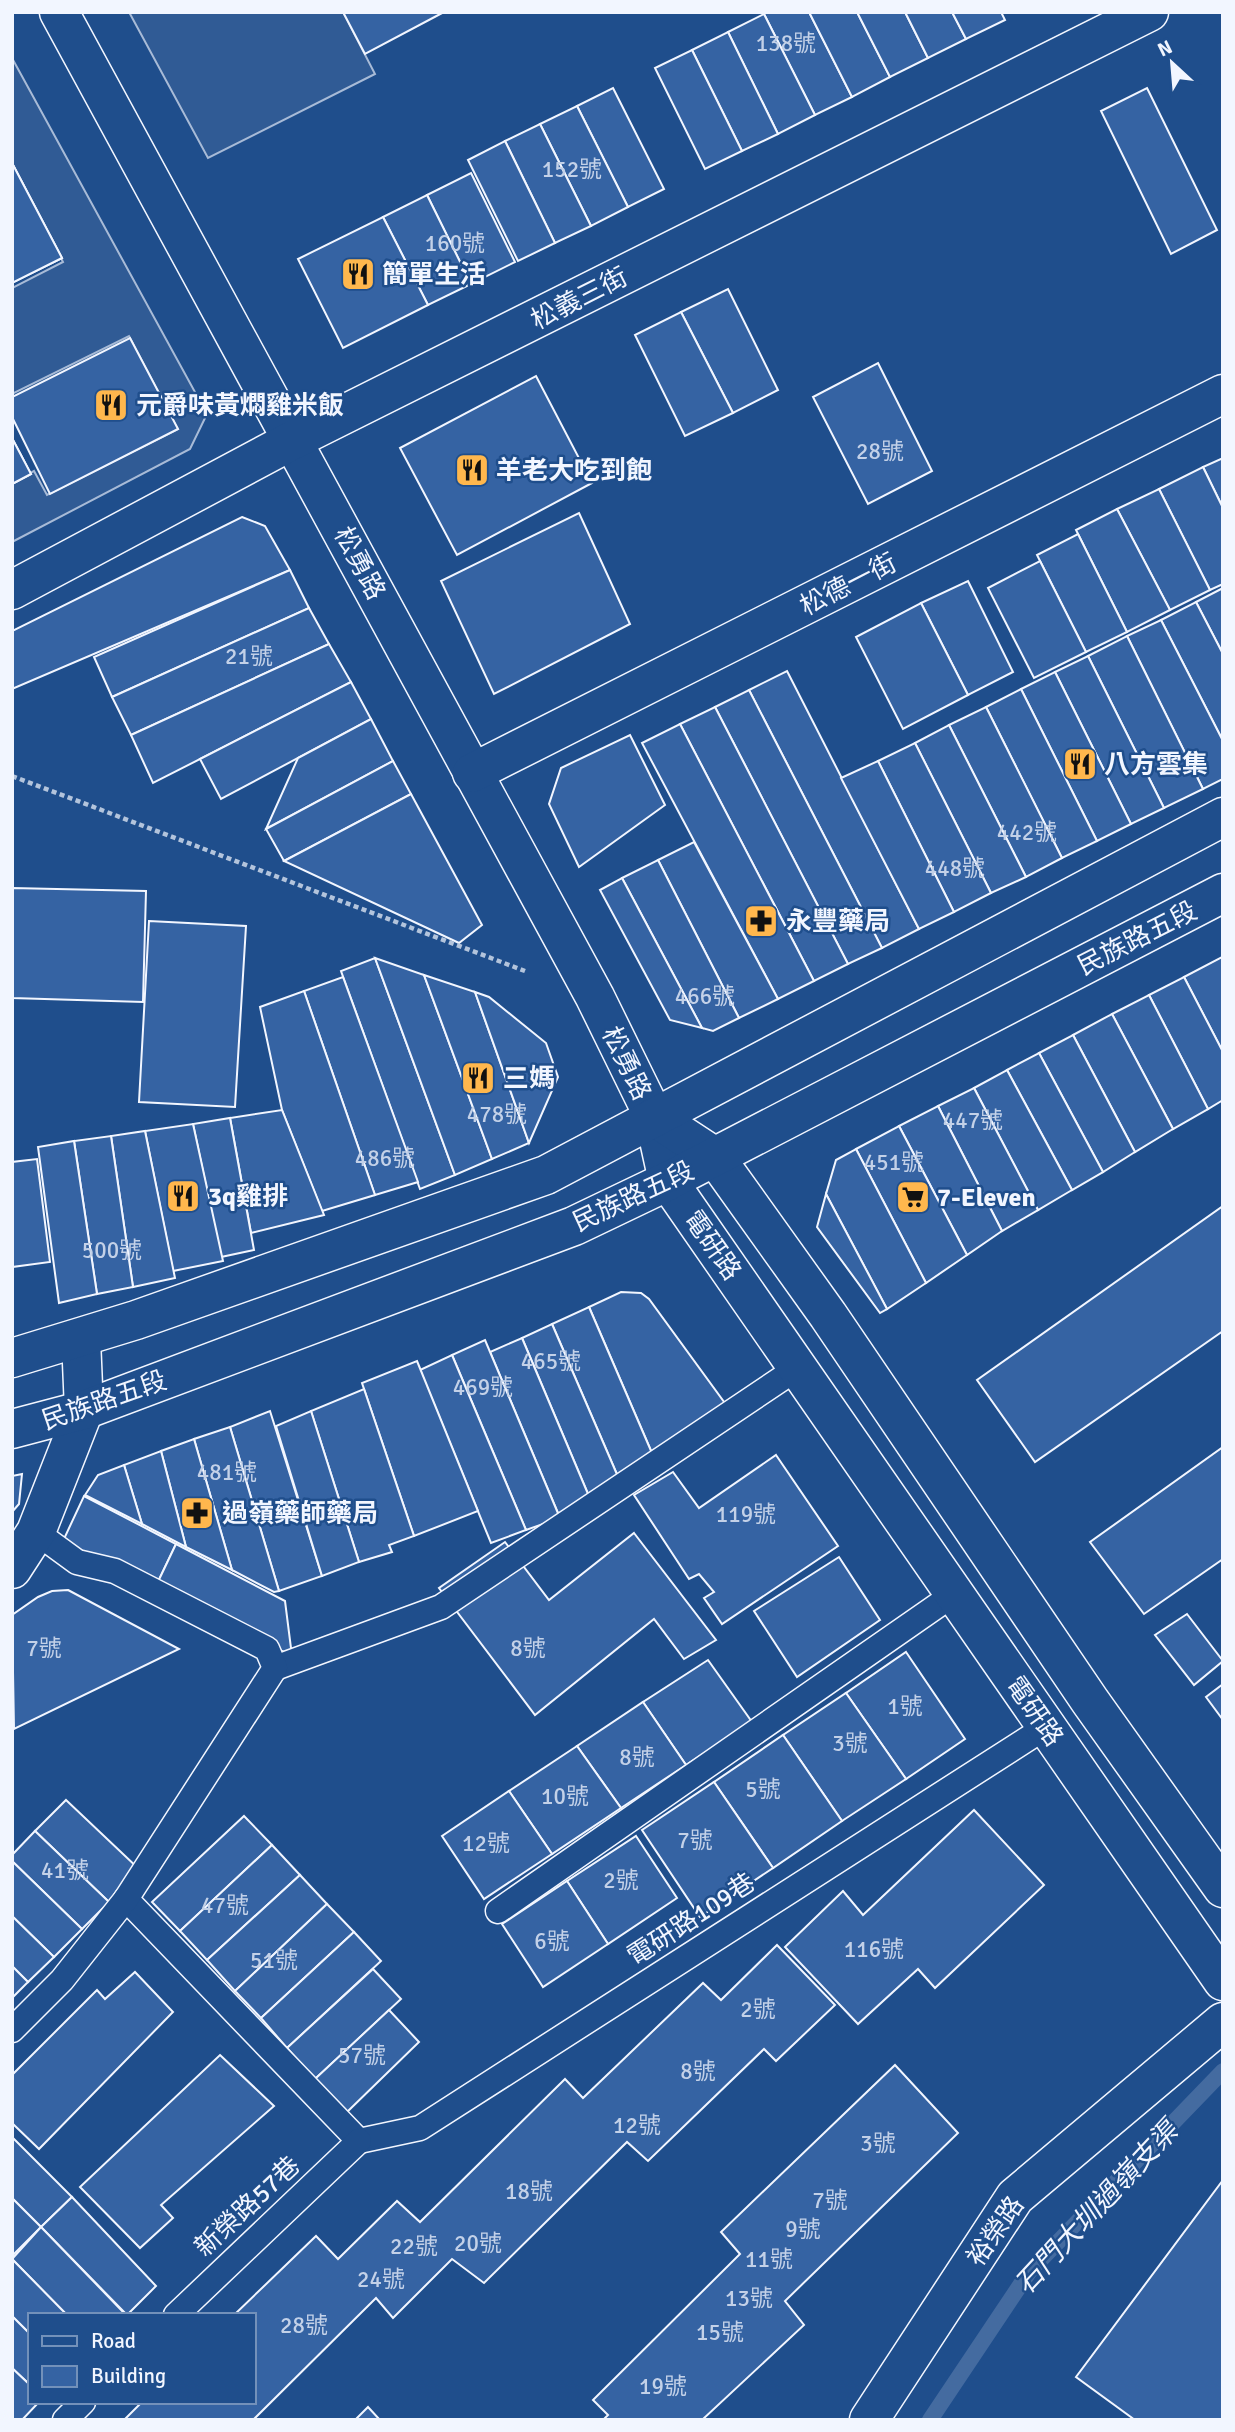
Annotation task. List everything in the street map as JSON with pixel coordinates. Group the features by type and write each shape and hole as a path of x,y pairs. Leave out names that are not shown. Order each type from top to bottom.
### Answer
{"street":[{"name":"松勇路","path":"59,12 595,997 654,1117"},
{"name":"松義三街","path":"12,590 293,440 1149,12"},
{"name":"松德一街","path":"472,774 1223,394"},
{"path":"12,1358 81,1339 546,1175 1223,817"},
{"name":"民族路五段","path":"12,1429 84,1410 574,1226 715,1157 1223,893"},
{"name":"電研路","path":"654,1117 715,1157 828,1315 1090,1701 1223,1888"},
{"name":"電研路","path":"654,1117 668,1181 1223,1981"},
{"path":"12,1569 36,1532 84,1410 81,1339"},
{"name":"裕榮路","path":"869,2420 1015,2197 1223,2022"}],"lane":[{"path":"12,2029 62,1980 126,1899 275,1668 442,1607 799,1367"},
{"path":"36,1532 77,1562 115,1571 267,1649 275,1668"},
{"path":"498,1911 954,1594"},
{"name":"電研路109巷","path":"359,2141 420,2128 1046,1727"},
{"path":"126,1899 359,2141"},
{"name":"新榮路57巷","path":"178,2313 359,2141"},
{"path":"65,2420 81,2404"}],"path":[{"path":"12,776 595,997"}],"shaded area":[{"path":"129,12 343,12 375,74 208,158"},
{"path":"12,58 207,414 190,449 12,542 12,484 34,471 47,495 178,429 129,336 12,394 12,288 63,262 12,163"}],"building":[{"path":"343,12 444,12 365,54"},
{"path":"809,12 852,97 815,115 764,14"},
{"path":"809,12 857,12 890,77 852,97"},
{"path":"857,12 905,12 928,58 890,77"},
{"path":"905,12 952,12 966,39 928,58"},
{"path":"952,12 1001,12 1005,20 966,39"},
{"path":"764,14 815,115 778,134 728,32"},
{"path":"728,32 778,134 742,151 692,50"},
{"path":"692,50 742,151 705,169 655,68"},
{"path":"613,88 664,189 628,207 577,106"},
{"path":"1147,88 1217,230 1171,254 1101,111"},
{"path":"577,106 628,207 591,226 540,124"},
{"path":"540,124 591,226 555,243 505,141"},
{"path":"505,141 555,243 518,261 468,160"},
{"path":"12,163 62,258 12,283"},
{"path":"12,163 62,258 12,283"},
{"path":"471,173 515,262 471,284 427,195"},
{"path":"427,195 471,284 428,305 383,217"},
{"path":"383,217 428,305 343,348 298,259"},
{"path":"728,289 778,390 733,413 681,312"},
{"path":"681,312 733,413 685,436 635,335"},
{"path":"130,338 178,429 50,494 12,417 12,397"},
{"path":"878,363 932,471 868,504 813,397"},
{"path":"536,376 592,483 457,555 400,448"},
{"path":"12,438 31,474 12,484"},
{"path":"12,438 31,474 12,484"},
{"path":"1223,458 1223,508 1203,467"},
{"path":"1203,467 1223,508 1223,584 1210,590 1159,489"},
{"path":"1159,489 1210,590 1170,610 1117,509"},
{"path":"1117,509 1170,610 1127,632 1076,530"},
{"path":"579,513 630,624 494,694 441,581"},
{"path":"242,517 265,526 290,570 12,689 12,631"},
{"path":"1078,534 1127,632 1086,652 1037,555"},
{"path":"1040,561 1086,652 1034,678 988,588"},
{"path":"290,570 309,608 112,697 94,657"},
{"path":"968,581 1013,672 968,695 921,603"},
{"path":"1223,588 1223,654 1196,602"},
{"path":"1196,602 1223,654 1223,741 1161,620"},
{"path":"921,603 968,695 903,729 856,637"},
{"path":"309,608 329,644 131,735 112,697"},
{"path":"1161,620 1223,741 1223,779 1203,789 1127,636"},
{"path":"1127,636 1203,789 1164,808 1088,656"},
{"path":"329,644 351,682 153,783 131,735"},
{"path":"1088,656 1164,808 1131,824 1055,672"},
{"path":"787,671 919,929 882,948 749,690"},
{"path":"1055,672 1131,824 1097,841 1021,689"},
{"path":"351,682 371,719 221,799 200,759"},
{"path":"1021,689 1097,841 1062,858 986,707"},
{"path":"749,690 882,948 848,964 715,707"},
{"path":"715,707 848,964 814,981 680,724"},
{"path":"986,707 1062,858 1026,877 949,725"},
{"path":"371,719 393,761 266,829 298,758"},
{"path":"680,724 814,981 778,999 642,743"},
{"path":"949,725 1026,877 991,893 915,743"},
{"path":"630,735 665,805 579,867 549,804 561,768"},
{"path":"915,743 991,893 954,912 878,761"},
{"path":"393,761 411,794 284,861 266,829"},
{"path":"878,761 954,912 919,929 841,778"},
{"path":"411,794 482,925 459,943 284,861"},
{"path":"694,842 778,999 739,1018 658,860"},
{"path":"658,860 739,1018 713,1031 702,1028 622,878"},
{"path":"622,878 702,1028 670,1020 600,890"},
{"path":"12,888 146,891 143,1002 12,998"},
{"path":"149,921 246,926 235,1107 139,1102"},
{"path":"1222,957 1223,959 1223,1052 1184,977"},
{"path":"375,958 455,1175 420,1189 341,971"},
{"path":"375,958 424,975 492,1159 455,1175"},
{"path":"424,975 475,992 529,1143 492,1159"},
{"path":"343,977 418,1182 375,1195 304,991"},
{"path":"1184,977 1223,1052 1223,1100 1208,1109 1149,995"},
{"path":"304,991 375,1195 322,1211 282,1110 260,1007"},
{"path":"475,992 489,997 546,1043 558,1077 529,1143"},
{"path":"1149,995 1208,1109 1173,1129 1112,1014"},
{"path":"1112,1014 1173,1129 1135,1152 1073,1035"},
{"path":"1073,1035 1135,1152 1103,1172 1039,1053"},
{"path":"1039,1053 1103,1172 1072,1190 1007,1070"},
{"path":"1007,1070 1072,1190 1038,1210 974,1088"},
{"path":"974,1088 1038,1210 1002,1231 938,1106"},
{"path":"938,1106 1002,1231 967,1255 899,1126"},
{"path":"282,1110 324,1215 251,1233 230,1118"},
{"path":"230,1118 254,1250 221,1257 193,1124"},
{"path":"193,1124 223,1261 173,1271 145,1131"},
{"path":"899,1126 967,1255 926,1283 856,1149"},
{"path":"145,1131 175,1278 133,1287 111,1136"},
{"path":"111,1136 133,1287 97,1294 74,1141"},
{"path":"74,1141 97,1294 59,1303 38,1147"},
{"path":"856,1149 926,1283 887,1309 826,1194 836,1160"},
{"path":"37,1159 50,1262 12,1267 12,1162"},
{"path":"826,1194 887,1309 880,1313 817,1227"},
{"path":"1223,1206 1223,1331 1035,1462 977,1380"},
{"path":"621,1292 641,1293 649,1299 735,1417 658,1467 589,1307"},
{"path":"589,1307 658,1467 622,1486 552,1324"},
{"path":"552,1324 622,1486 591,1501 522,1338"},
{"path":"522,1338 591,1501 560,1518 490,1352"},
{"path":"485,1340 560,1518 526,1530 452,1355"},
{"path":"452,1355 526,1530 491,1543 420,1370"},
{"path":"417,1361 478,1511 414,1536 362,1383"},
{"path":"364,1389 414,1536 389,1545 392,1552 359,1562 311,1411"},
{"path":"270,1411 322,1576 279,1591 230,1427"},
{"path":"311,1411 359,1562 322,1576 276,1426"},
{"path":"230,1427 279,1591 274,1592 232,1570 194,1439"},
{"path":"194,1439 232,1570 186,1547 161,1451"},
{"path":"1223,1447 1223,1559 1144,1614 1090,1542"},
{"path":"161,1451 186,1547 142,1524 124,1465"},
{"path":"776,1455 838,1546 722,1624 704,1598 714,1592 699,1574 689,1579 634,1495 673,1472 699,1508"},
{"path":"124,1465 142,1524 85,1495 98,1475"},
{"path":"22,1474 19,1504 12,1512 12,1476"},
{"path":"84,1496 176,1544 155,1588 63,1541"},
{"path":"634,1533 716,1640 684,1659 654,1619 535,1715 439,1588 505,1542 549,1600"},
{"path":"176,1544 285,1601 292,1656 155,1588"},
{"path":"839,1557 880,1620 797,1677 754,1611"},
{"path":"68,1590 179,1649 14,1729 12,1615 38,1597 52,1591"},
{"path":"1187,1614 1223,1661 1194,1685 1155,1635"},
{"path":"906,1652 965,1739 906,1779 846,1693"},
{"path":"708,1660 752,1722 686,1765 643,1702"},
{"path":"1223,1684 1223,1720 1206,1697"},
{"path":"846,1693 906,1779 842,1821 783,1735"},
{"path":"643,1702 686,1765 621,1808 577,1746"},
{"path":"783,1735 842,1821 773,1868 714,1782"},
{"path":"577,1746 621,1808 552,1854 509,1791"},
{"path":"714,1782 773,1868 700,1917 642,1830"},
{"path":"509,1791 552,1854 484,1899 442,1836"},
{"path":"66,1800 141,1871 109,1902 35,1831"},
{"path":"974,1810 1044,1885 935,1988 918,1969 858,2024 785,1947 843,1891 863,1915"},
{"path":"244,1816 272,1845 180,1931 152,1902"},
{"path":"35,1831 109,1902 82,1929 12,1861 12,1855"},
{"path":"636,1836 677,1898 608,1944 567,1881"},
{"path":"272,1845 300,1875 207,1960 180,1931"},
{"path":"12,1861 82,1929 54,1957 12,1916"},
{"path":"300,1875 327,1904 235,1991 207,1960"},
{"path":"567,1881 608,1944 543,1987 502,1924"},
{"path":"327,1904 354,1932 261,2018 235,1991"},
{"path":"12,1916 54,1957 28,1982 12,1966"},
{"path":"354,1932 381,1961 287,2048 261,2018"},
{"path":"777,1945 835,2005 776,2061 764,2049 648,2161 627,2142 484,2283 452,2259 393,2318 376,2298 253,2420 124,2420 140,2404 256,2404 256,2313 236,2313 316,2236 338,2259 397,2201 420,2222 565,2079 583,2098 703,1983 721,2000"},
{"path":"12,1966 28,1982 12,1998"},
{"path":"373,1969 401,1999 315,2079 287,2048"},
{"path":"135,1972 173,2012 39,2149 12,2123 12,2075 97,1990 105,1999"},
{"path":"389,2010 419,2042 346,2113 315,2079"},
{"path":"220,2055 274,2106 161,2205 173,2218 140,2248 80,2187"},
{"path":"895,2065 958,2133 785,2301 804,2325 702,2420 603,2420 608,2415 593,2400 740,2254 721,2232"},
{"path":"12,2137 72,2197 41,2227 12,2198"},
{"path":"1223,2180 1223,2420 1135,2420 1076,2377"},
{"path":"72,2197 156,2286 129,2313 125,2313 41,2227"},
{"path":"12,2198 41,2227 12,2256"},
{"path":"41,2227 124,2313 65,2313 12,2259"},
{"path":"12,2259 65,2313 28,2313 28,2332 12,2316"},
{"path":"12,2316 28,2332 28,2383 12,2368"},
{"path":"12,2368 28,2383 28,2404 37,2404 22,2420 12,2420"},
{"path":"368,2407 380,2420 355,2420"}],"waterway":[{"name":"石門大圳過嶺支渠","path":"930,2420 1029,2272 1223,2071"}],"place":[{"name":"簡單生活","path":"358,274"},
{"name":"元爵味黃燜雞米飯","path":"111,405"},
{"name":"羊老大吃到飽","path":"472,470"},
{"name":"八方雲集","path":"1080,764"},
{"name":"永豐藥局","path":"761,921"},
{"name":"三媽","path":"478,1078"},
{"name":"3q雞排","path":"183,1196"},
{"name":"7-Eleven","path":"913,1197"},
{"name":"過嶺藥師藥局","path":"197,1513"}]}
